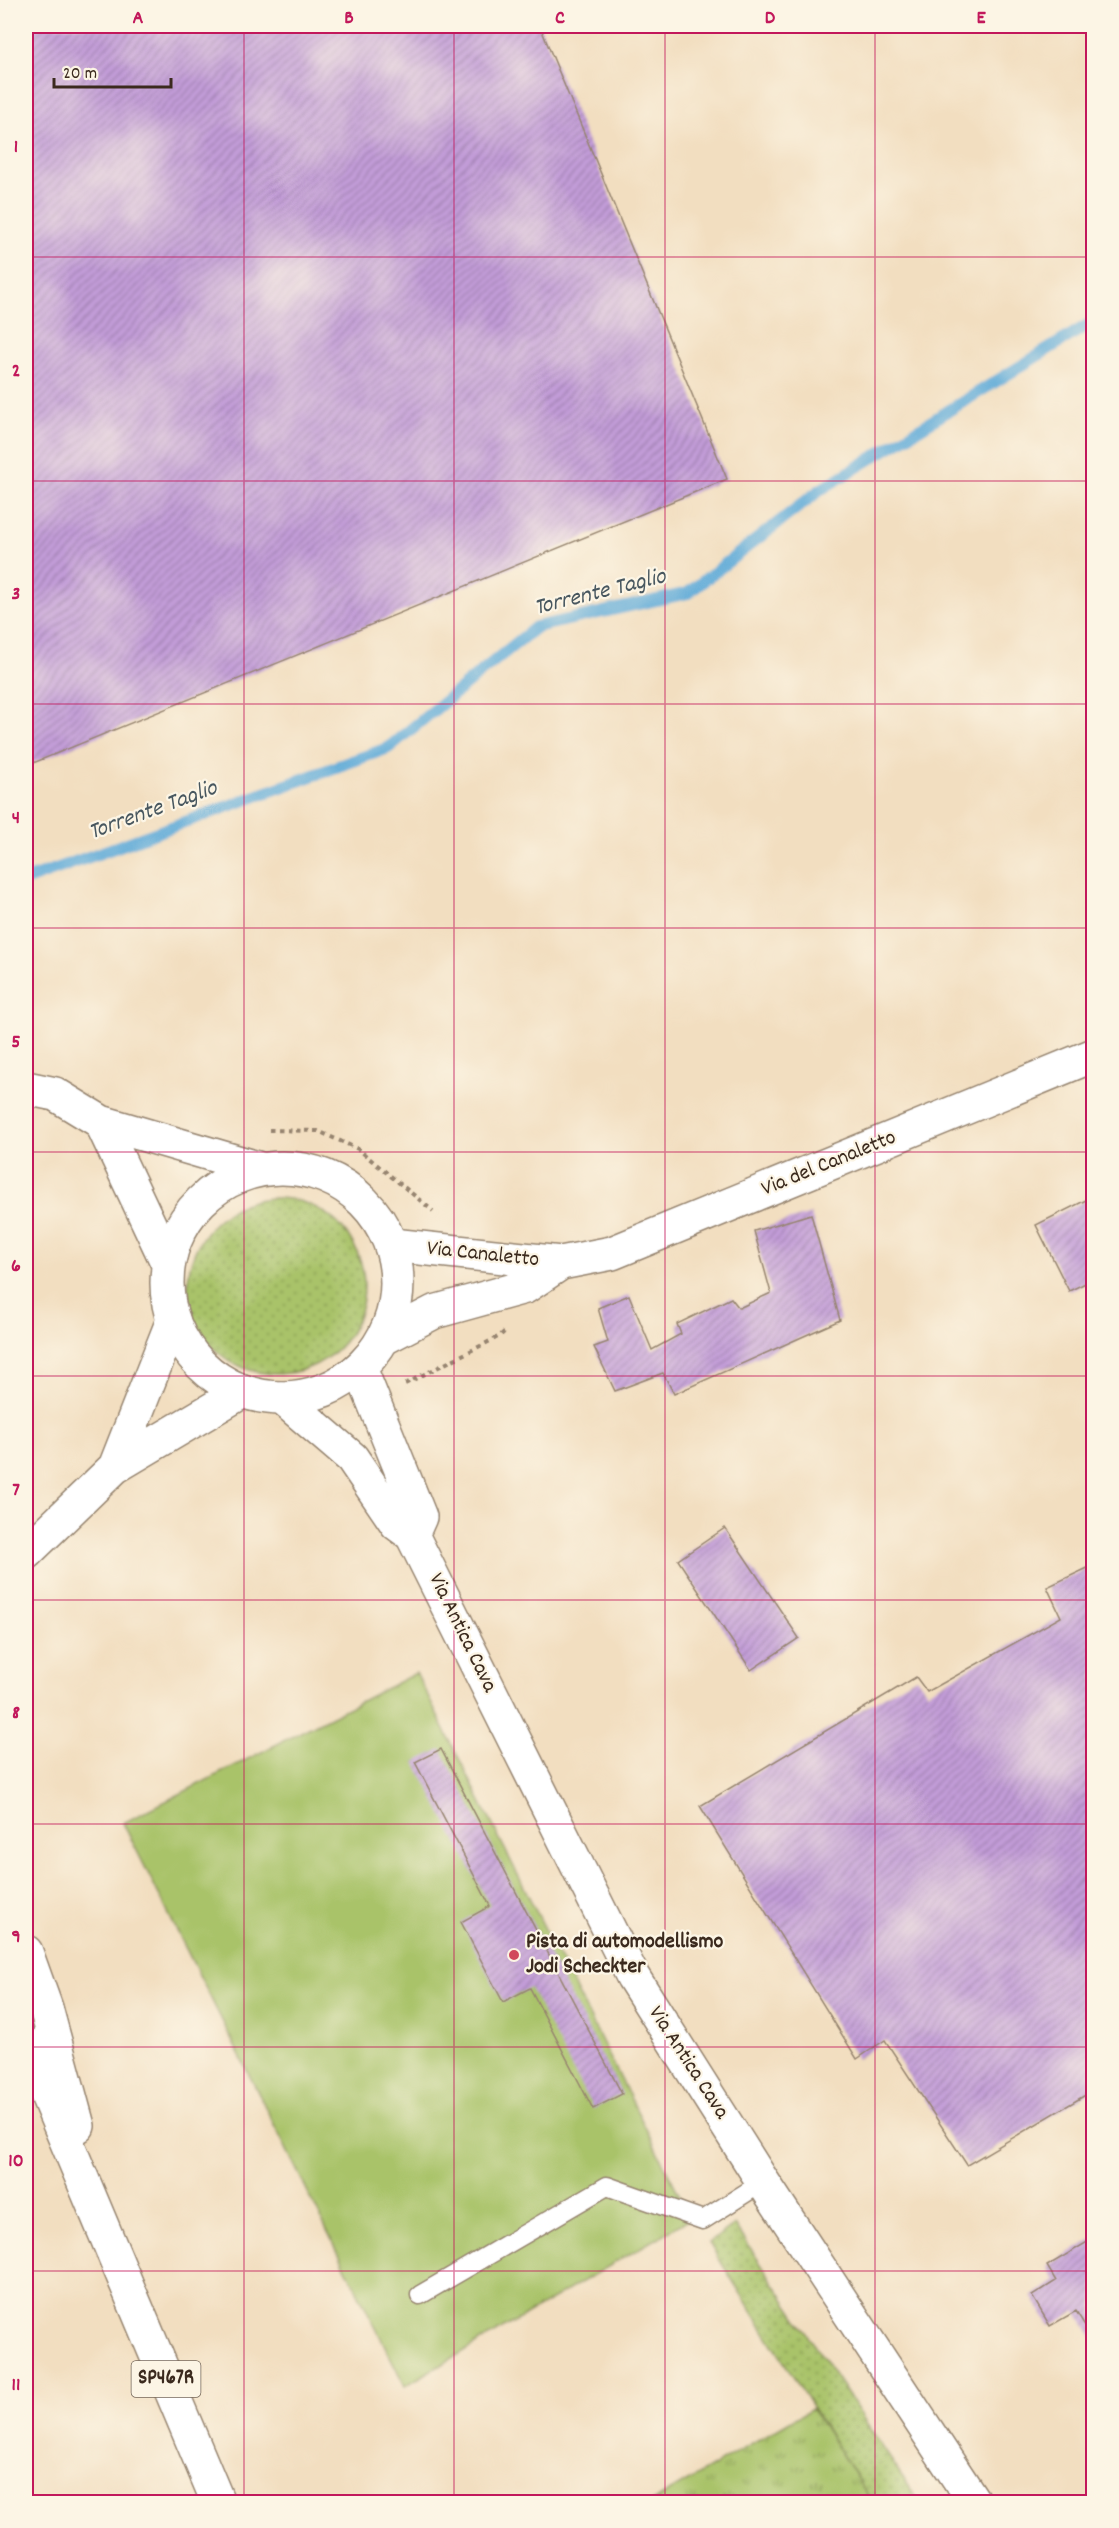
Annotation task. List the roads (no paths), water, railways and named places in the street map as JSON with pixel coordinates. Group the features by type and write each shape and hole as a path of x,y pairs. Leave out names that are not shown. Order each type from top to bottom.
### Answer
{"main road":[{"name":"Via del Canaletto","path":"561,1263 612,1253 1094,1055"},
{"path":"26,1088 55,1094 101,1122 261,1169"},
{"path":"101,1122 168,1264"},
{"path":"284,1167 307,1170 330,1177 350,1189 367,1205 382,1223 392,1245 397,1268 398,1293 393,1316 384,1338 360,1368 343,1381 324,1391 282,1398 262,1397 243,1391 208,1371 193,1356 173,1320 168,1302 168,1264 179,1231 199,1202 217,1187 238,1176 261,1169 284,1167"},
{"name":"Via Canaletto","path":"392,1245 561,1263"},
{"name":"Via Canaletto","path":"384,1338 434,1312 525,1287 561,1263"},
{"path":"115,1467 173,1320"},
{"path":"360,1368 420,1517 412,1535"},
{"path":"26,1553 115,1467 243,1391"},
{"name":"Via Antica Cava","path":"282,1398 352,1458 397,1524 412,1535 633,1977 763,2182 974,2502"},
{"path":"26,1952 46,2008 114,2255"},
{"name":"SP467R","path":"26,2045 218,2502"},
{"path":"26,2088 114,2255"}],"lane":[{"path":"420,2295 607,2186 703,2220 763,2182"}],"waterway":[{"name":"Torrente Taglio","path":"26,880 388,748 536,627 688,593 820,490 1094,321"}],"place":[{"name":"Pista di automodellismo Jodi Scheckter","path":"514,1955"}]}
